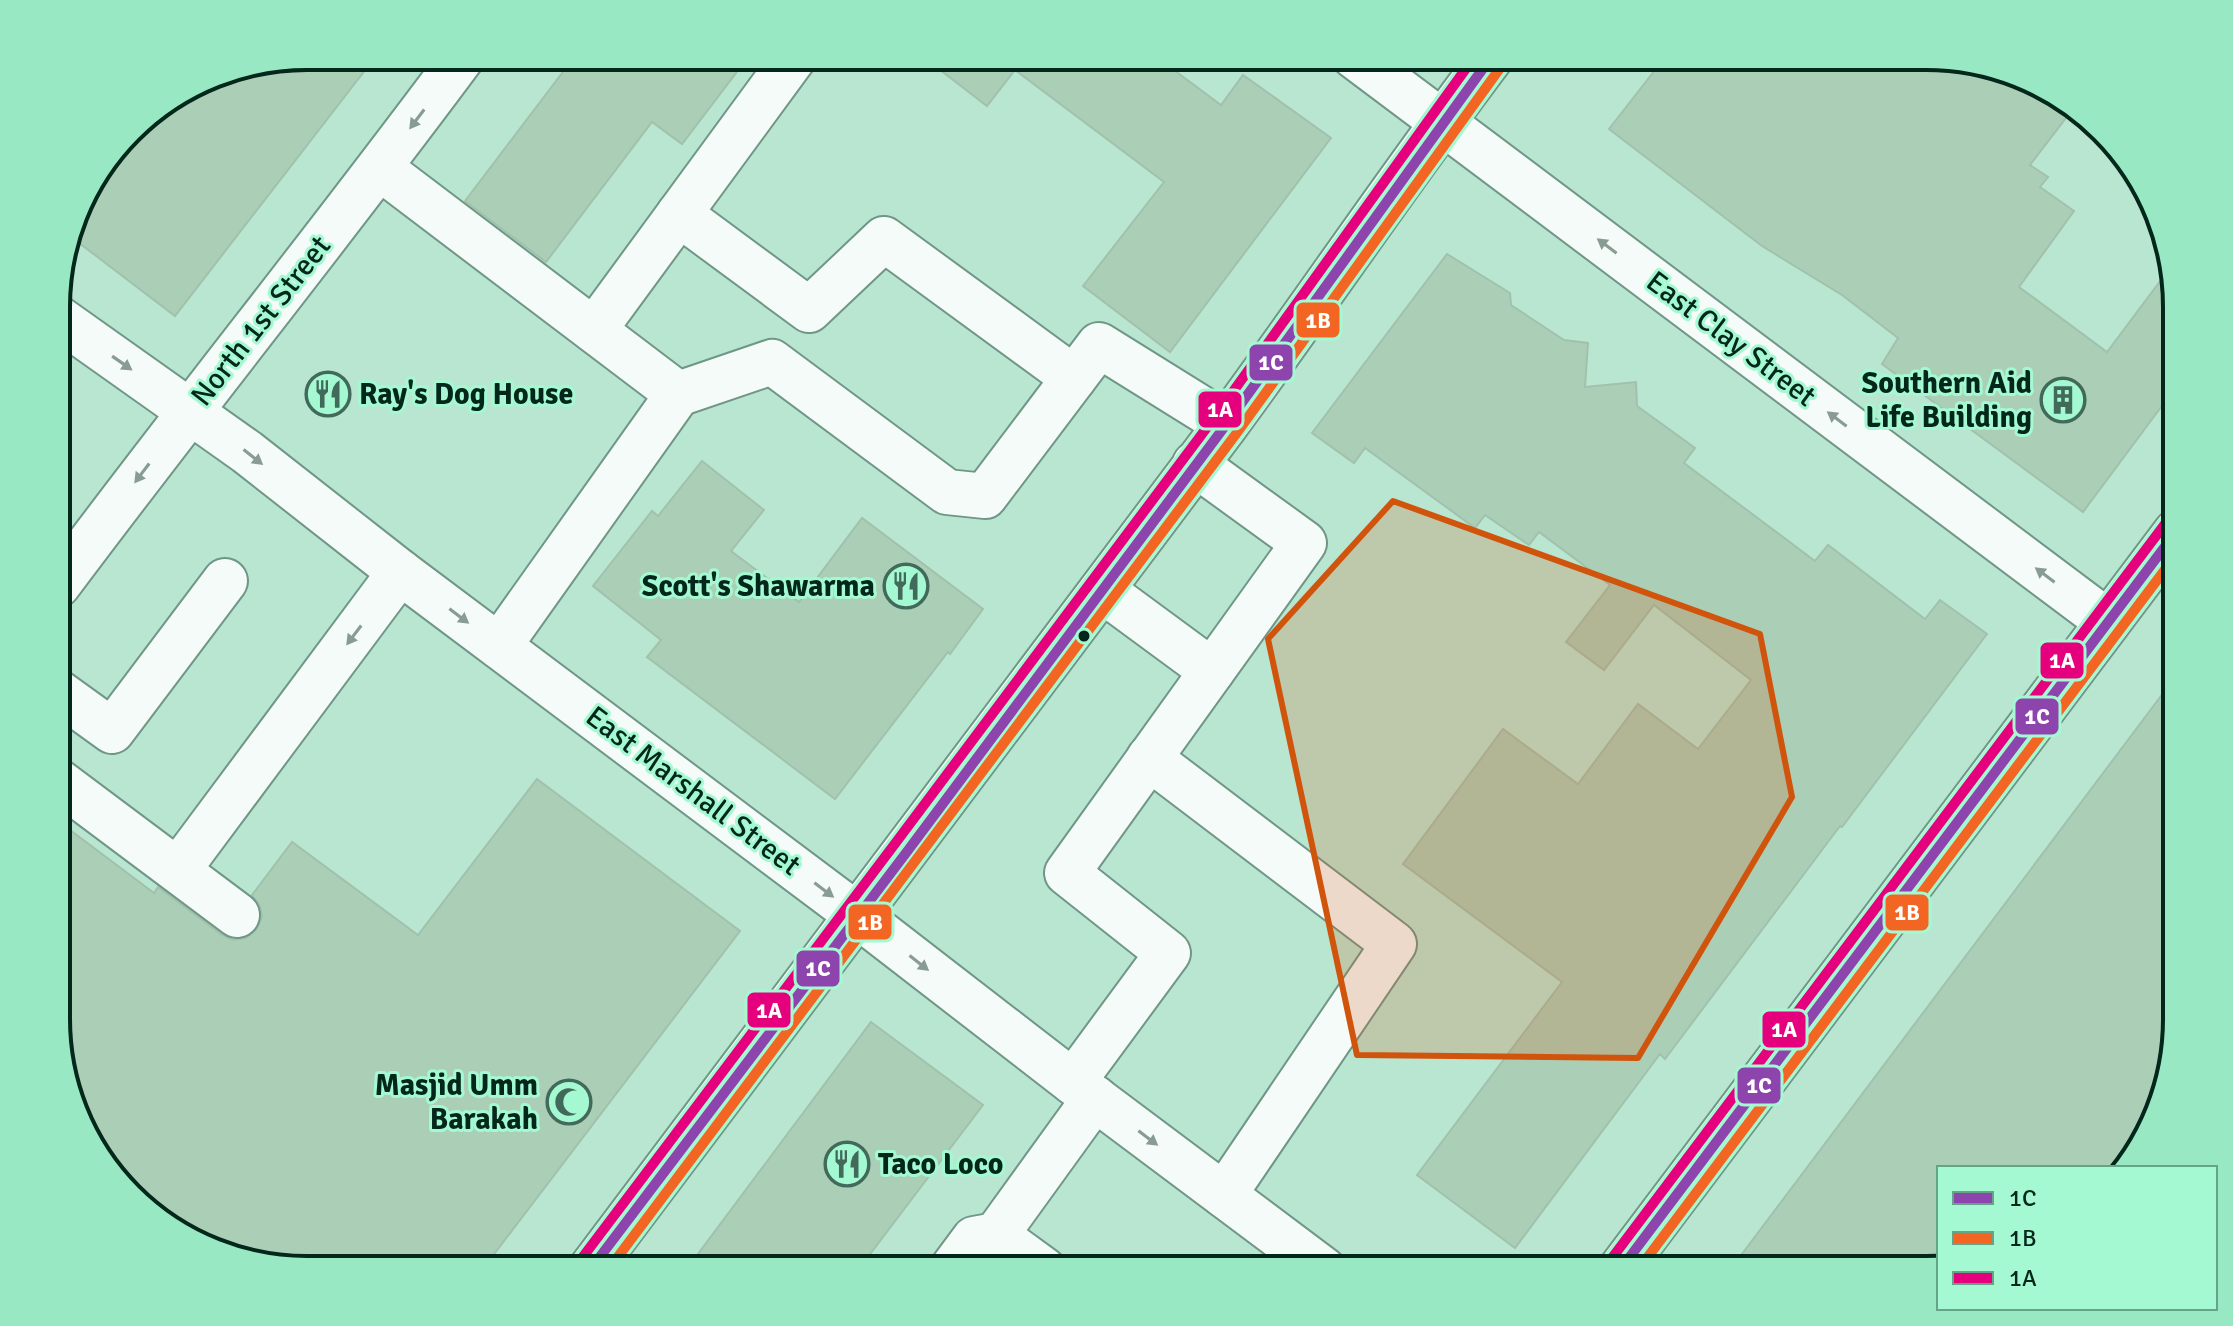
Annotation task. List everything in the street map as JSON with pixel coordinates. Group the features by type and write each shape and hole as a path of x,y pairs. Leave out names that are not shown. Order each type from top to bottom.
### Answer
{"street":[{"name":"East Clay Street","path":"1373,70 2108,622"},
{"path":"601,1256 1226,424 1441,121 1481,70"},
{"name":"North 1st Street","path":"70,569 452,71"},
{"path":"594,330 784,71"},
{"path":"380,168 678,394"},
{"path":"679,214 809,310"},
{"path":"499,646 678,394 772,362 809,310 884,239 1074,378"},
{"name":"East Marshall Street","path":"70,326 247,452 400,572 1305,1255"},
{"path":"772,362 947,492 985,496 1099,345 1226,424"},
{"path":"996,1235 1168,953 1067,873 1304,543 1195,464"},
{"path":"1631,1255 2162,551"},
{"path":"178,870 400,572"},
{"path":"70,701 112,731 225,581"},
{"path":"1102,590 1212,671"},
{"path":"1149,758 1394,944 1224,1195"},
{"path":"70,790 237,915"},
{"path":"962,1256 974,1239 996,1235 1024,1256"}],"highlighted area":[{"path":"1393,501 1760,634 1792,797 1638,1058 1357,1055 1268,639"}],"building":[{"path":"1174,70 1221,105 1243,75 1331,138 1170,352 1083,286 1164,182 1016,71"},
{"path":"1655,70 1926,70 1957,72 2017,88 2067,117 2030,165 2048,177 2040,187 2074,211 2019,287 2107,352 2161,280 2162,406 2083,512 1882,364 1898,338 1842,295 1762,246 1609,129"},
{"path":"292,71 364,71 175,316 79,243 94,202 119,163 163,119 202,94 231,83"},
{"path":"564,71 738,71 682,144 652,122 546,262 465,201"},
{"path":"941,71 1015,71 987,106"},
{"path":"1447,254 1510,293 1511,305 1564,340 1588,343 1585,387 1636,382 1637,406 1695,448 1684,463 1815,561 1828,545 1925,619 1940,600 1987,634 1665,1059 1660,1054 1515,1248 1417,1175 1562,982 1403,864 1503,729 1578,784 1638,704 1698,749 1751,680 1654,605 1604,670 1566,642 1610,585 1539,532 1529,545 1485,515 1475,528 1365,448 1354,463 1312,433"},
{"path":"702,461 764,510 731,551 799,602 862,518 983,609 835,799 647,657 661,640 593,586 652,511 658,516"},
{"path":"2162,695 2161,1050 2145,1110 2114,1163 2112,1166 1937,1166 1937,1255 1741,1255"},
{"path":"537,779 740,931 493,1256 307,1256 246,1248 216,1238 163,1207 139,1187 110,1151 94,1124 83,1095 72,1050 70,830 154,893 158,887 233,940 246,938 257,929 262,917 260,906 252,895 292,842 418,935"},
{"path":"871,1022 983,1105 869,1256 697,1256"}],"transit line":[{"name":"1A","path":"584,1256 1214,418 1465,70"},
{"name":"1C","path":"601,1256 1225,426 1482,70"},
{"name":"1B","path":"619,1256 1236,434 1498,70"},
{"name":"1A","path":"1614,1255 2162,528"},
{"name":"1C","path":"1631,1255 2162,551"},
{"name":"1B","path":"1649,1255 2162,574"}],"place":[{"name":"Ray's Dog House","path":"328,394"},
{"name":"Southern Aid Life Building","path":"2063,400"},
{"name":"Scott's Shawarma","path":"906,586"},
{"name":"Masjid Umm Barakah","path":"569,1102"},
{"name":"Taco Loco","path":"847,1164"}]}
